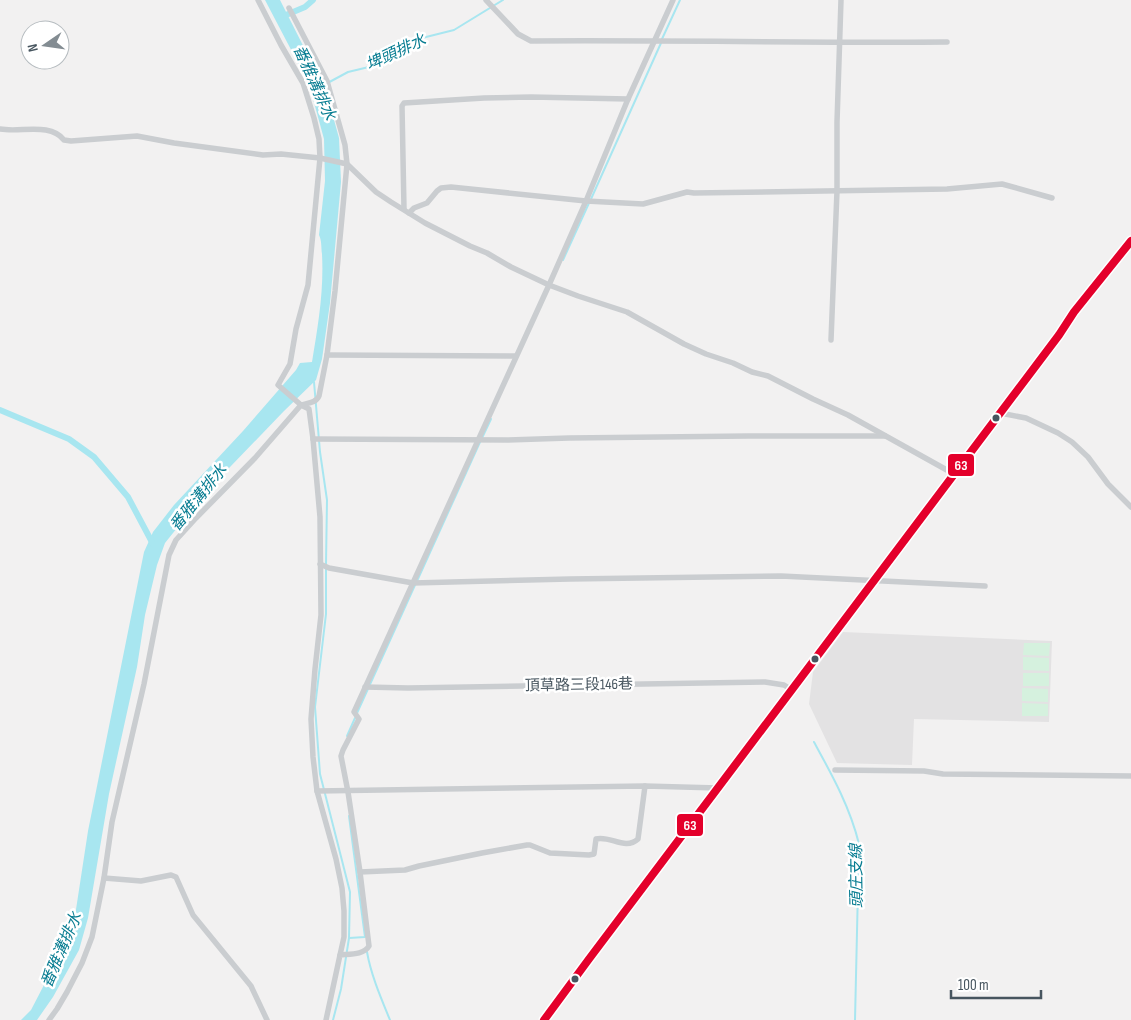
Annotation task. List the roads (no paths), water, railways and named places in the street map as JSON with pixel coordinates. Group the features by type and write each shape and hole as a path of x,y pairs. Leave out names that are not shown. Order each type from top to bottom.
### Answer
{"street":[{"path":"258,0 302,83 319,139 320,158 308,285 296,329 290,364 278,385 301,405 309,409 318,439 320,517 324,566 311,719 313,757 317,791 336,859 342,888 344,911 344,937 326,1020"},
{"path":"486,0 518,34 531,41 947,42"},
{"path":"340,955 360,953 366,950 368,946 360,872 341,756 359,719 354,712 403,601 413,583 549,285 672,0"},
{"path":"831,340 837,191 841,0"},
{"path":"49,1020 68,992 82,964 92,937 104,878 112,822 144,684 169,555 176,540 255,458 301,405 315,401 320,396 335,291 346,164 345,145 327,81 289,8"},
{"path":"406,211 402,106 404,103 531,97 628,99"},
{"path":"0,129 52,131 64,140 71,141 138,136 174,143 263,155 281,154 320,158 346,164 376,192 425,223 488,253 511,267 549,285 627,312 706,354 734,363 752,372 768,376 848,415 954,474"},
{"path":"406,211 427,203 441,188 451,187 586,201 643,204 687,192 947,189 1002,184 1052,198"},
{"path":"544,1020 1059,335 1074,312 1131,240"},
{"path":"327,355 516,356"},
{"path":"1000,413 1026,418 1058,433 1072,442 1088,458 1108,484 1131,507"},
{"path":"318,439 508,440 887,436"},
{"path":"324,566 413,583 781,576 986,586"},
{"name":"頂草路三段146巷","path":"365,687 408,688 765,682 784,686 792,690"},
{"path":"835,770 924,771 944,774 1131,776"},
{"path":"317,791 646,786 718,788"},
{"path":"360,872 410,869 527,845 550,853 589,855 594,854 596,839 635,842 638,839 646,786"},
{"path":"104,878 141,881 171,875 176,877 193,915 251,986 267,1020"}],"water":[{"name":"番雅溝排水","path":"265,0 280,0 326,91 339,138 341,182 330,303 322,359 316,380 205,493 165,543 157,565 145,615 137,667 109,794 88,918 79,950 53,997 37,1020 21,1020 31,1010 58,958 75,916 88,831 144,552 153,532 174,505 243,431 300,363 312,362 322,281 322,254 319,235 325,181 324,139 309,84"}],"waterway":[{"path":"286,15 305,7 313,0"},
{"name":"埤頭排水","path":"322,86 348,72 373,66 422,38 454,30 503,0"},
{"path":"662,39 680,0"},
{"path":"591,199 661,43"},
{"path":"563,260 589,203"},
{"path":"314,382 320,452 327,500 326,564"},
{"path":"0,410 69,439 94,457 128,497 153,544"},
{"path":"482,438 491,419"},
{"path":"417,581 480,442"},
{"path":"326,569 326,614 315,707 320,774 350,892 349,938 341,989 333,1020"},
{"path":"357,713 415,585"},
{"path":"347,736 355,718"},
{"name":"頭庄支線","path":"814,742 846,804 859,844 855,1020"},
{"path":"349,816 365,937 349,938"},
{"path":"367,952 374,978 390,1020"}]}
